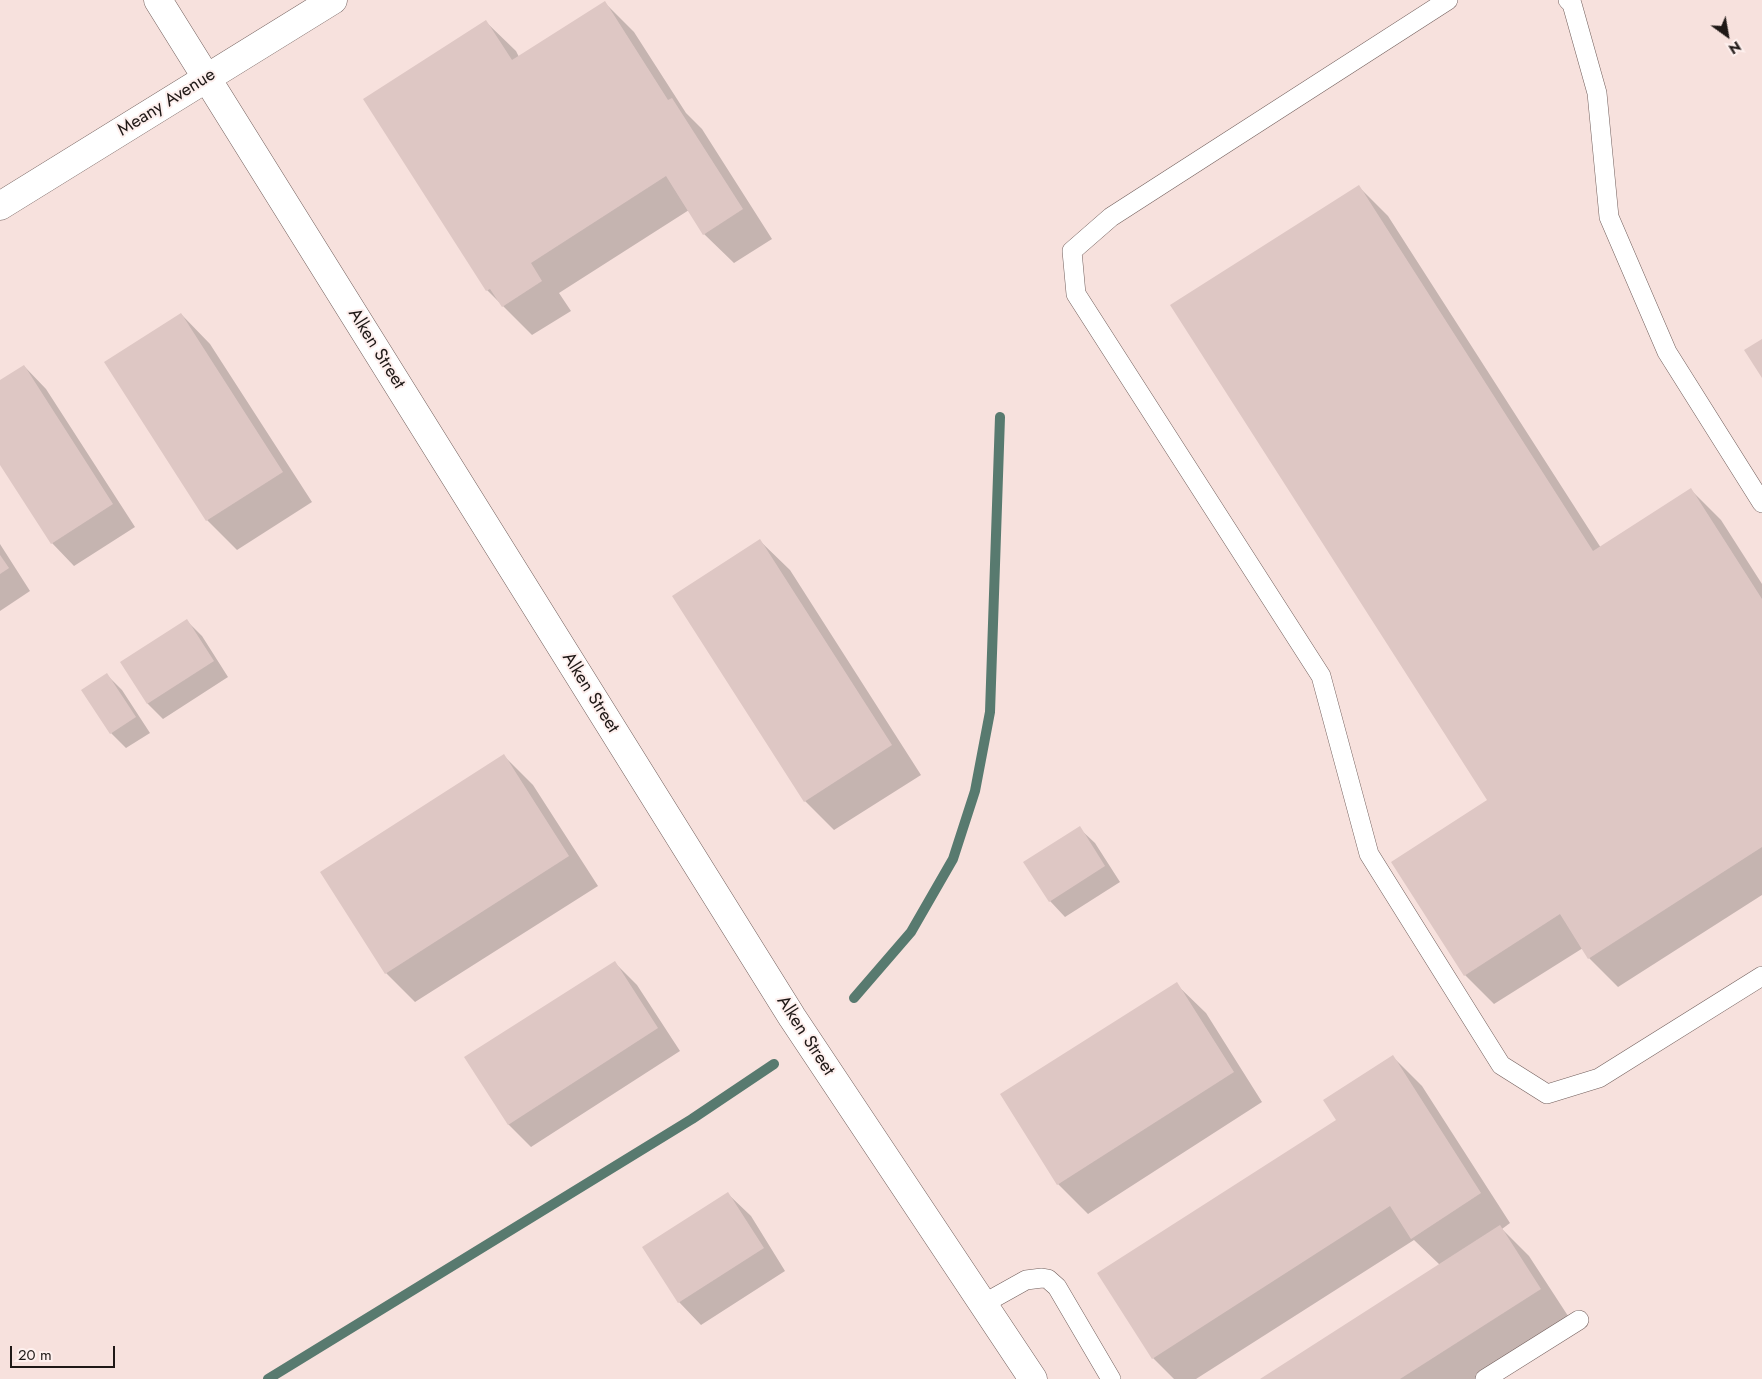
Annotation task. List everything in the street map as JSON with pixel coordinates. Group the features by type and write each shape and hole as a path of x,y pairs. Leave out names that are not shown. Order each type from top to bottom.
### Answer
{"street":[{"name":"Alken Street","path":"158,0 792,1017 1033,1379"},
{"name":"Meany Avenue","path":"0,206 333,0"}],"lane":[{"path":"1448,0 1111,217 1072,251 1076,294 1322,676 1369,854 1500,1065 1548,1094 1599,1078 1762,976"},
{"path":"1568,0 1572,4 1597,93 1609,216 1667,352 1762,503"},
{"path":"983,1304 1026,1280 1048,1279 1057,1287 1111,1379"},
{"path":"1485,1379 1580,1320"}],"building":[{"path":"605,1 668,100 672,98 743,209 703,235 666,176 531,263 542,281 502,307 490,289 486,291 363,99 486,20 512,60"},
{"path":"1359,185 1593,551 1691,488 1762,599 1762,847 1588,959 1560,914 1464,976 1391,862 1487,800 1170,305"},
{"path":"181,313 283,472 206,521 104,362"},
{"path":"1762,339 1762,378 1744,350"},
{"path":"24,365 113,504 51,544 0,465 0,380"},
{"path":"760,539 892,745 804,802 672,596"},
{"path":"0,555 9,568 0,574"},
{"path":"187,619 214,661 147,704 120,662"},
{"path":"107,673 136,717 110,734 81,690"},
{"path":"504,754 569,856 385,974 320,872"},
{"path":"1080,826 1105,866 1049,902 1023,862"},
{"path":"615,961 658,1028 508,1125 464,1057"},
{"path":"1177,982 1234,1072 1057,1185 1000,1094"},
{"path":"1393,1055 1481,1193 1411,1239 1390,1206 1152,1359 1097,1273 1336,1120 1323,1100"},
{"path":"728,1192 764,1248 678,1303 642,1247"},
{"path":"1500,1225 1541,1289 1400,1379 1260,1379"}],"waterway":[{"path":"854,998 911,932 953,859 975,791 990,712 1000,417"},
{"path":"268,1379 692,1119 774,1064"}]}
